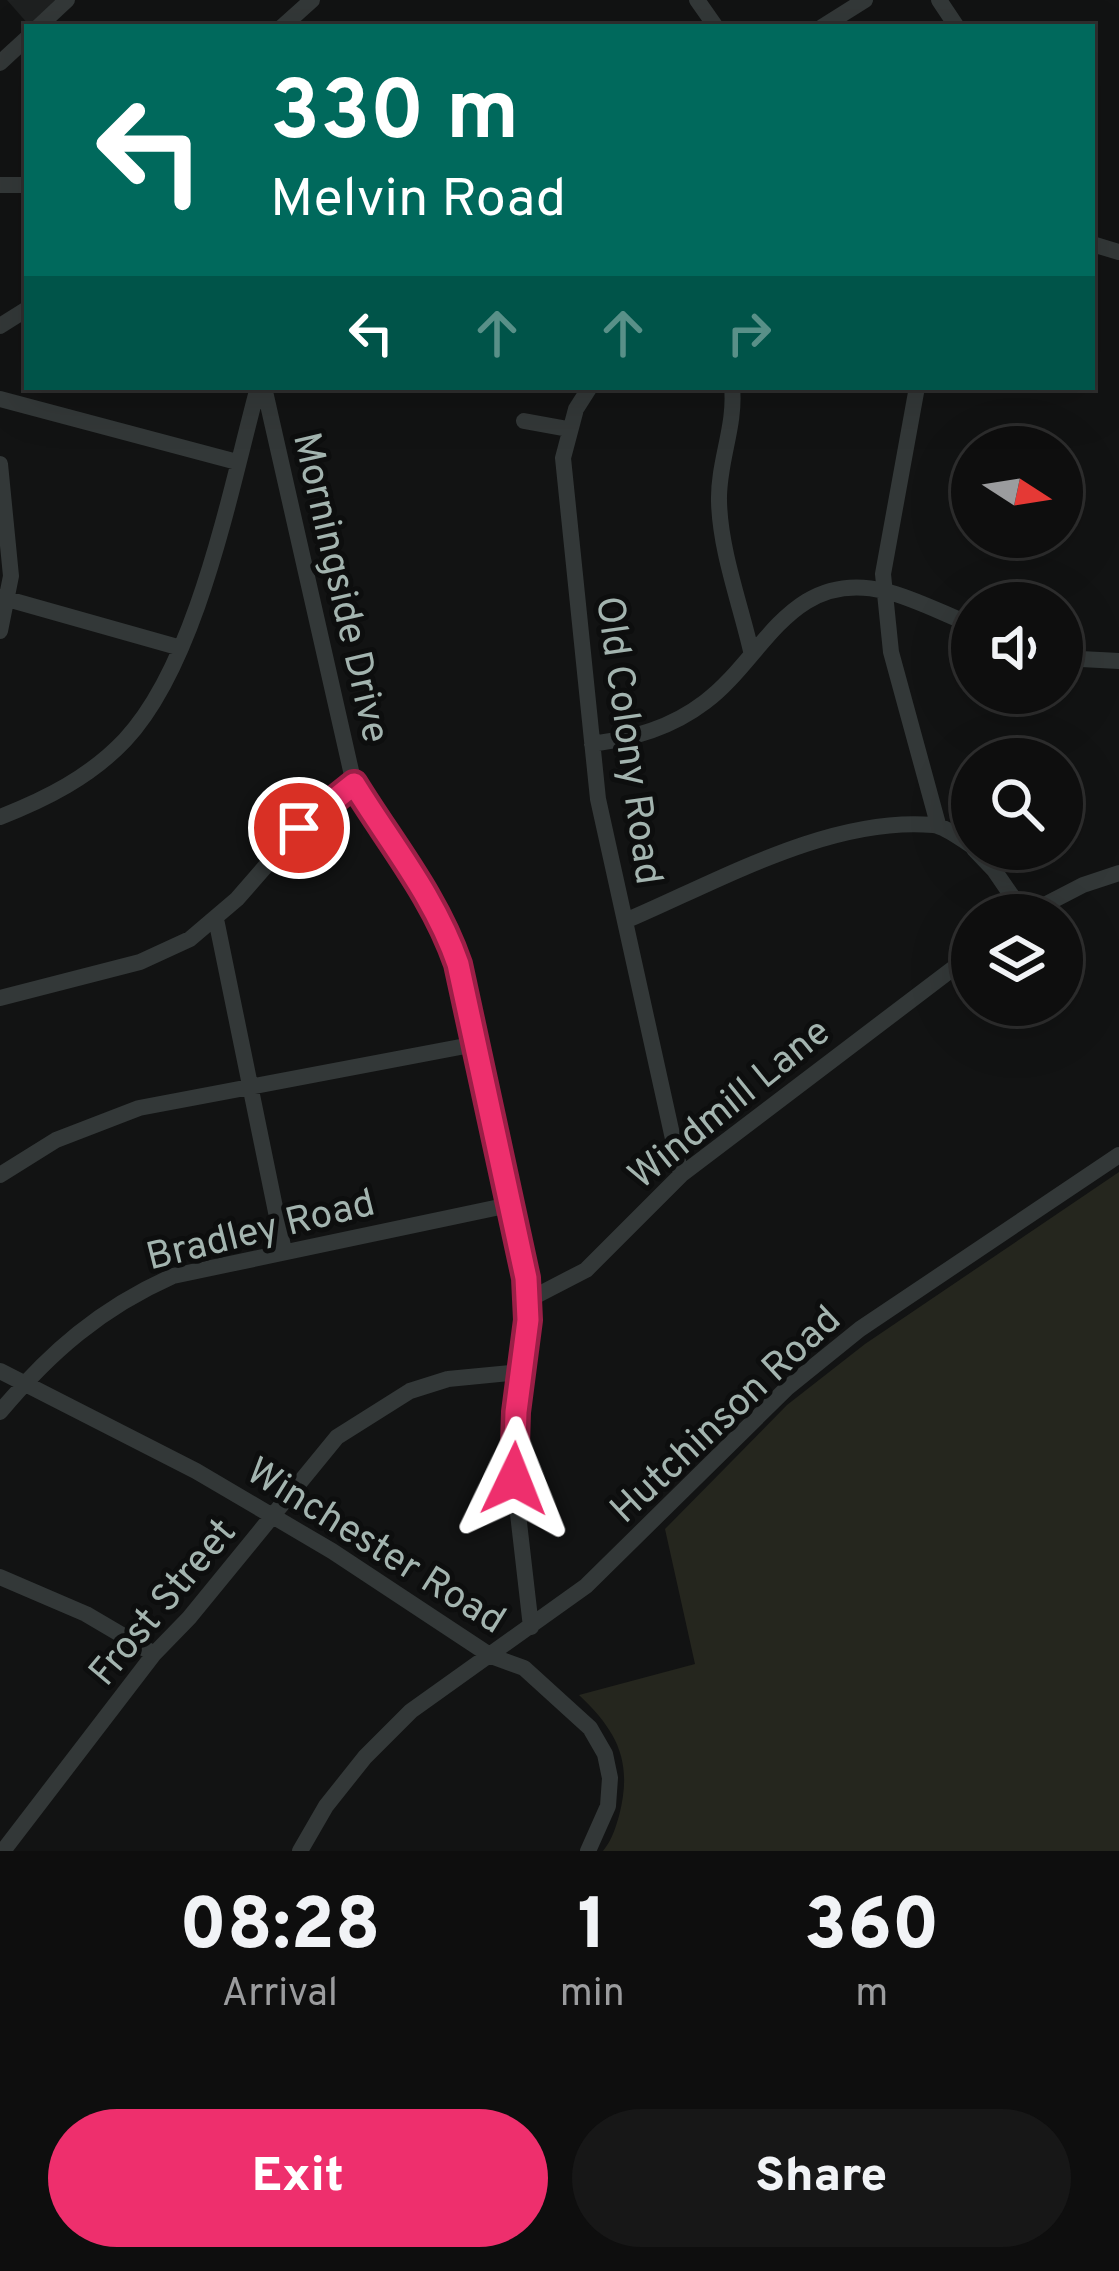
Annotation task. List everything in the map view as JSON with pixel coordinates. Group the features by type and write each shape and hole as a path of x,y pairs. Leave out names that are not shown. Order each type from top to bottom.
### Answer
{"street":[{"path":"286,24 311,0"},
{"path":"827,24 865,0"},
{"path":"41,24 62,2"},
{"path":"0,63 24,45"},
{"path":"0,818 53,795 105,759 147,711 181,648 260,390"},
{"name":"Morningside Drive","path":"262,390 354,784 445,924 476,1044 528,1300 514,1479 531,1627"},
{"name":"Old Colony Road","path":"588,390 568,429 563,458 592,744 610,864 681,1175"},
{"path":"732,390 718,506 751,651"},
{"path":"915,390 886,544 884,591 891,652 938,824"},
{"path":"0,399 237,462"},
{"path":"524,421 568,429"},
{"path":"0,464 10,551 0,631"},
{"path":"592,744 654,731 682,718 724,687 777,621 813,599 859,589 884,591 951,617"},
{"path":"4,599 181,648"},
{"path":"1083,659 1119,661"},
{"path":"0,998 166,953 216,919 299,828 354,784"},
{"path":"625,921 747,866 859,830 938,824 951,833"},
{"path":"1064,894 1119,873"},
{"path":"216,919 284,1251"},
{"name":"Windmill Lane","path":"528,1300 586,1270 681,1175 951,970"},
{"path":"0,1175 56,1141 112,1117 249,1084 476,1044"},
{"name":"Hutchinson Road","path":"300,1851 326,1806 365,1757 411,1711 586,1586 805,1373 950,1267 1119,1156"},
{"name":"Bradley Road","path":"0,1412 76,1333 126,1297 173,1276 509,1205"},
{"name":"Winchester Road","path":"0,1371 196,1471 491,1656 524,1668 590,1728 605,1754 610,1778 608,1806 588,1851"},
{"name":"Frost Street","path":"3,1851 154,1654 337,1437 410,1391 448,1379 520,1372"},
{"path":"0,1577 86,1614 154,1654"}],"shaded area":[{"path":"7,0 56,0 30,24"},
{"path":"1119,1172 1119,1851 603,1851 619,1816 623,1764 604,1722 579,1695 695,1664 665,1529 787,1405 865,1344"}],"route":[{"path":"299,828 354,784 445,924 458,964 526,1278 528,1320 516,1412 514,1479"}]}
